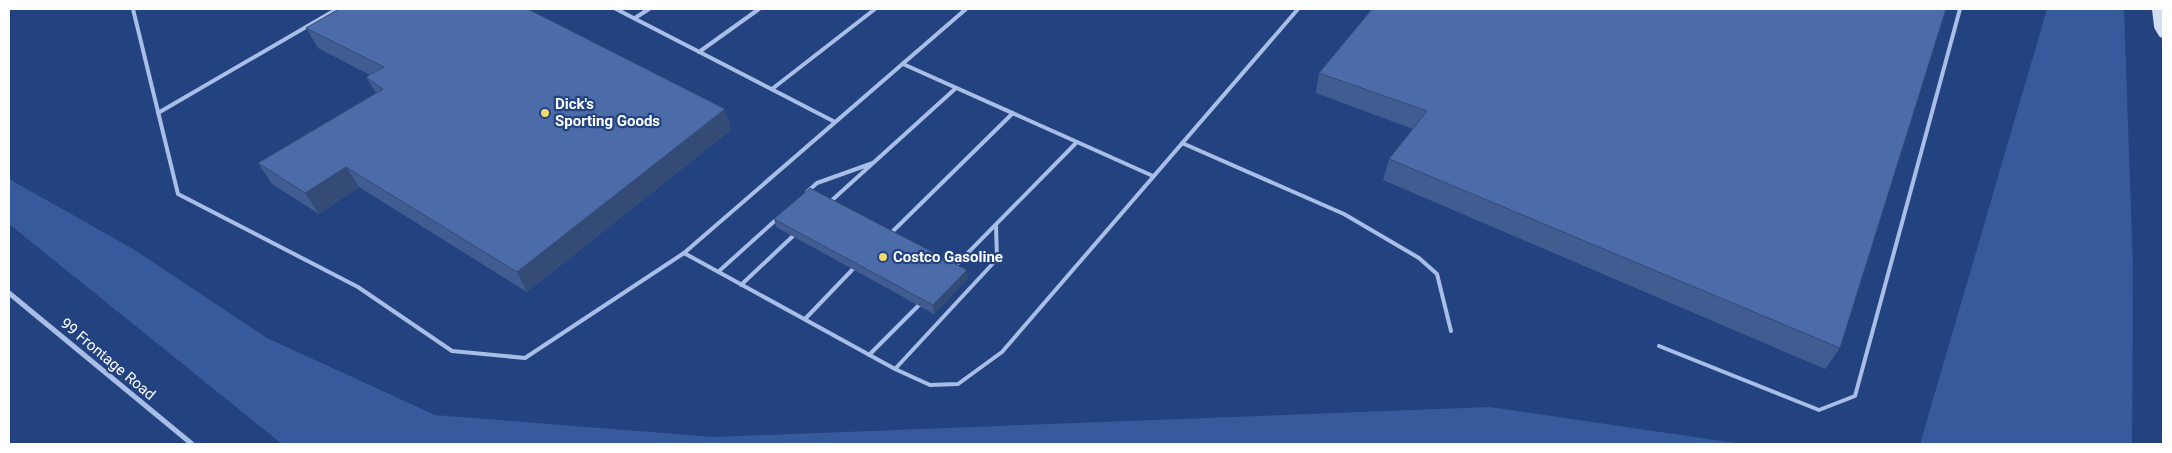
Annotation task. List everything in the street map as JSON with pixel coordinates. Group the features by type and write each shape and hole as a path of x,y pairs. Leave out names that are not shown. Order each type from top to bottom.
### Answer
{"main road":[{"path":"2157,9 2159,26 2163,33"}],"street":[{"name":"99 Frontage Road","path":"9,293 192,444"}],"lane":[{"path":"133,9 178,194 358,287 452,351 525,358 684,254 966,9"},
{"path":"158,113 337,9"},
{"path":"616,9 836,122"},
{"path":"634,18 649,9"},
{"path":"699,52 759,9"},
{"path":"772,89 875,9"},
{"path":"684,254 895,369 930,385 958,384 1002,352 1298,9"},
{"path":"1659,346 1819,410 1855,396 1960,9"},
{"path":"903,64 1153,176"},
{"path":"828,205 956,88"},
{"path":"888,236 1013,113"},
{"path":"951,270 1077,142"},
{"path":"1182,143 1344,214 1419,258 1437,274 1451,331"},
{"path":"803,196 817,183 873,163"},
{"path":"718,272 782,215"},
{"path":"895,369 997,259 996,225"},
{"path":"741,285 793,236"},
{"path":"804,319 853,269"},
{"path":"868,355 919,305"}],"shaded area":[{"path":"2047,9 2124,9 2133,269 2132,444 1920,444"},
{"path":"9,179 133,249 267,338 435,415 714,437 1490,407 1742,444 282,444 9,224"}],"building":[{"path":"339,9 528,9 725,109 517,272 346,167 305,193 258,163 383,89 366,77 384,67 306,28"},
{"path":"1372,9 1946,9 1840,348 1389,159 1427,111 1319,73"},
{"path":"810,188 967,270 933,305 774,219"}],"place":[{"name":"Dick's Sporting Goods","path":"545,113"},
{"name":"Costco Gasoline","path":"883,257"}]}
